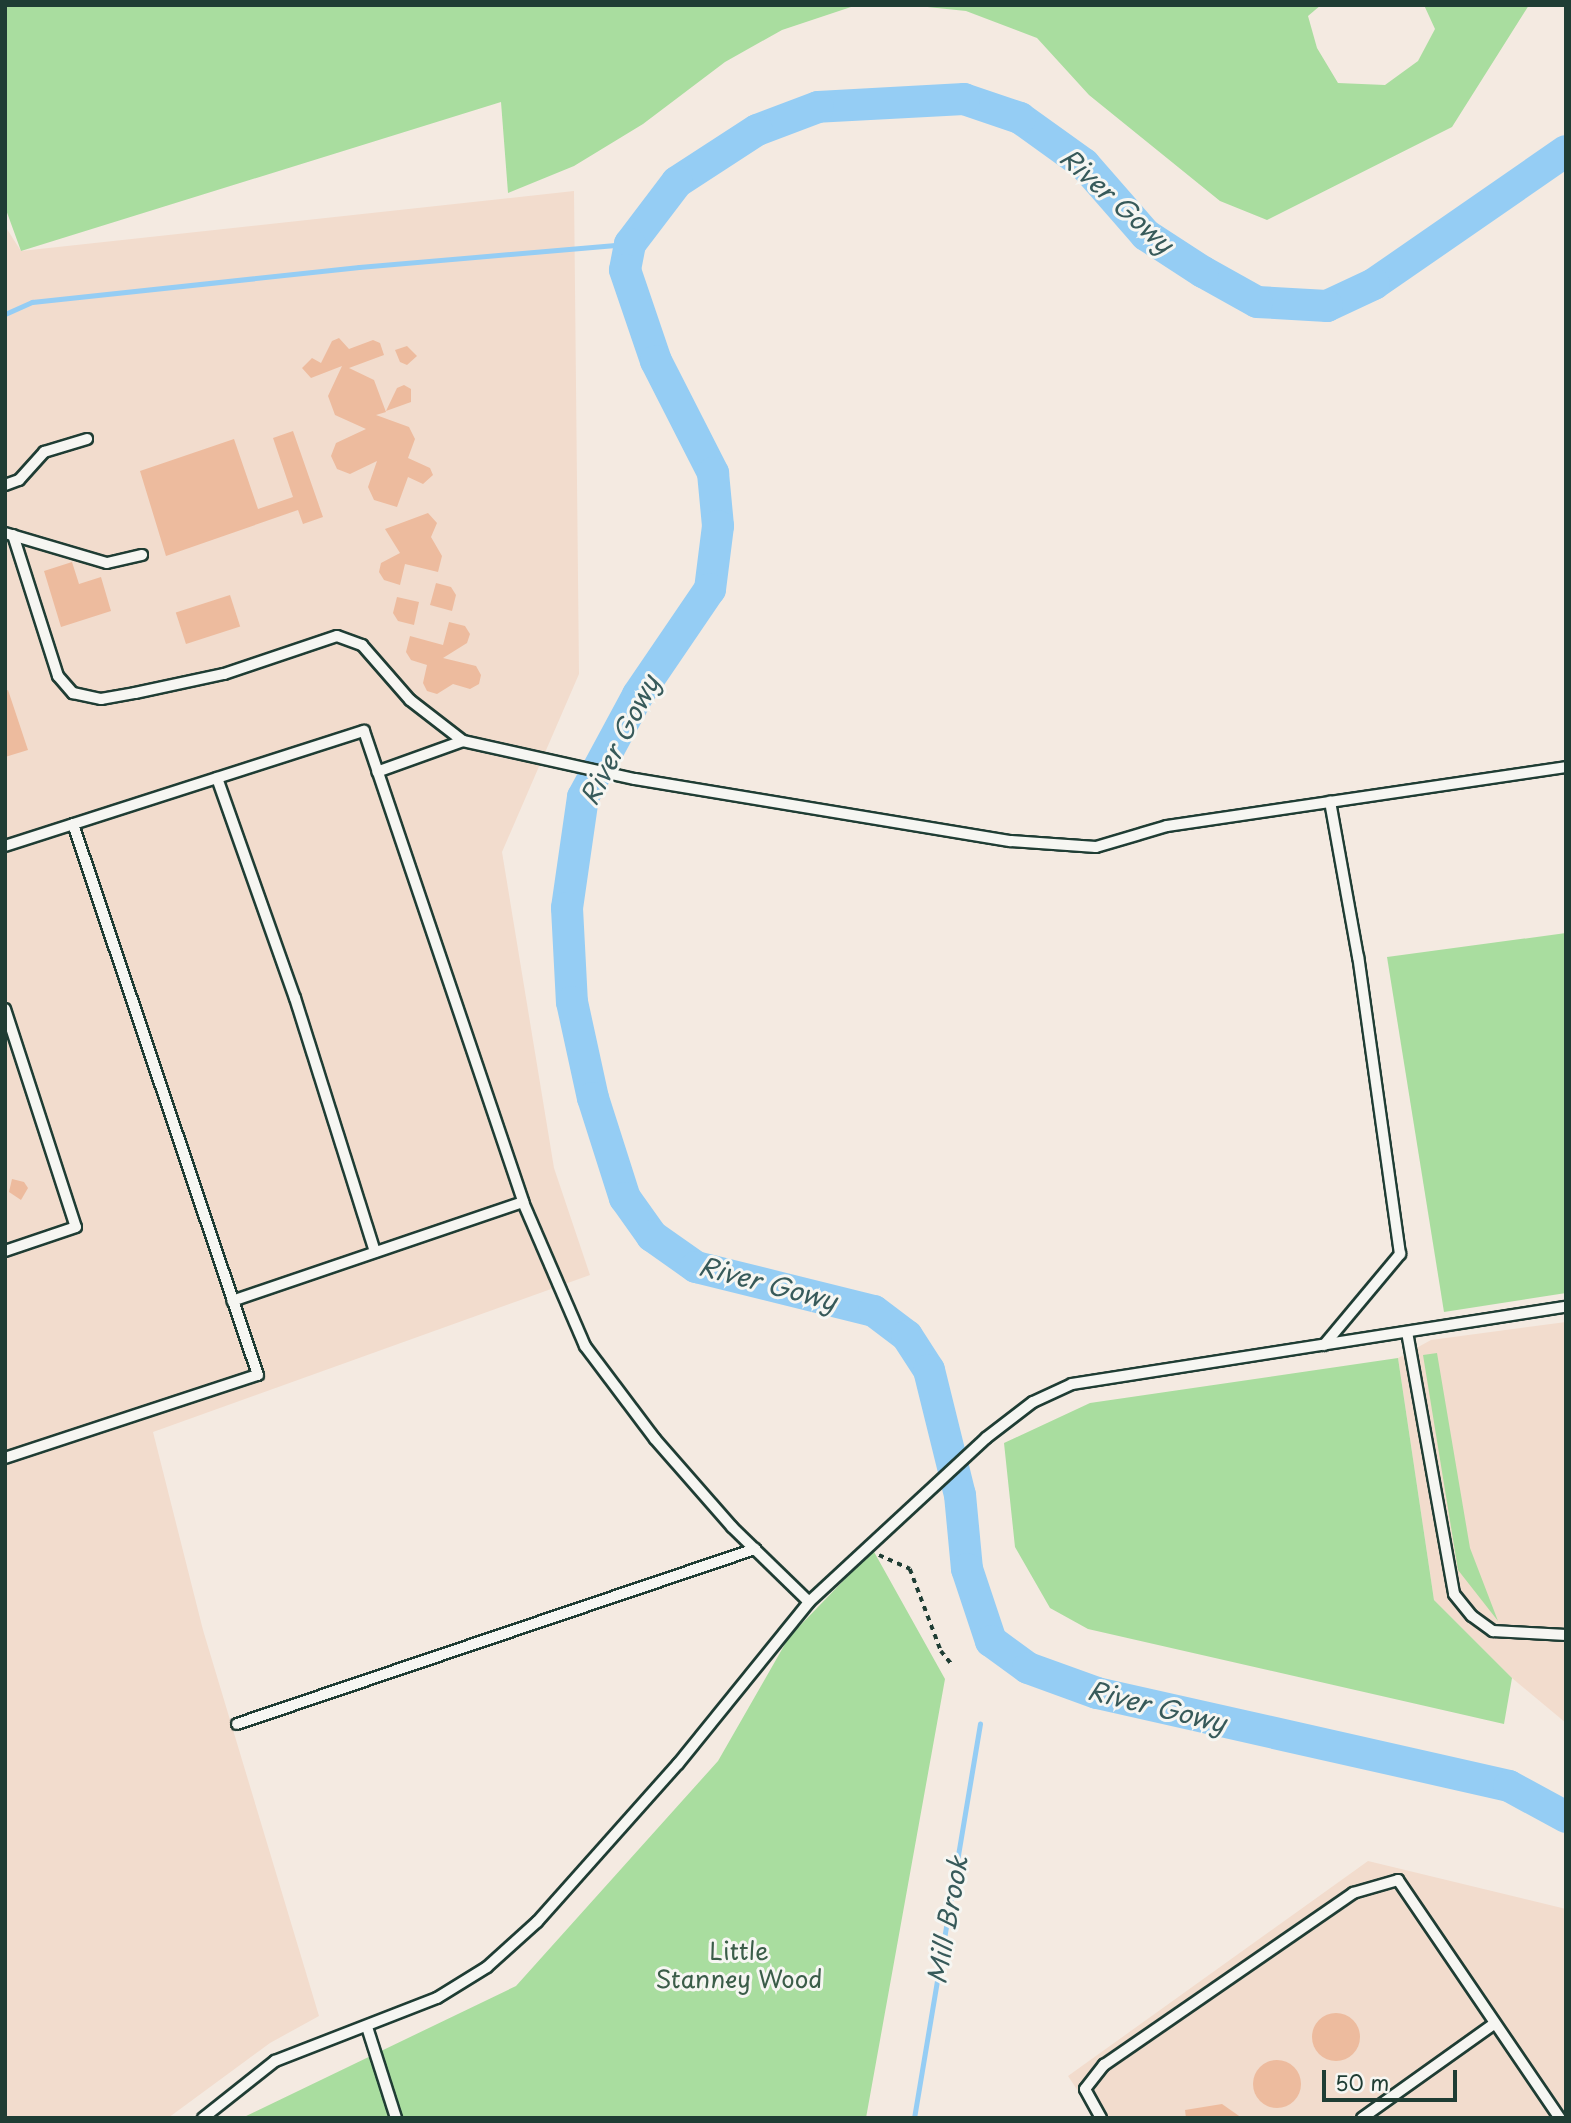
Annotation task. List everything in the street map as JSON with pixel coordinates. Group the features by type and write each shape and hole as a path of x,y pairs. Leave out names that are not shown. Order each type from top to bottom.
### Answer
{"lane":[{"path":"5,485 19,480 44,452 87,439"},
{"path":"9,534 107,564 142,555"},
{"path":"9,534 58,676 73,693 102,699 148,691 224,674 337,636 362,645 410,700 463,741 635,779 1011,841 1096,847 1167,826 1566,767"},
{"path":"5,846 364,731 523,1202 584,1346 655,1439 755,1549 809,1602"},
{"path":"377,772 463,741"},
{"path":"217,778 295,998 375,1252"},
{"path":"1325,1345 1400,1254 1358,957 1330,802"},
{"path":"5,1458 258,1375 150,1045 73,824"},
{"path":"5,1009 76,1227 5,1251"},
{"path":"232,1301 523,1202"},
{"path":"203,2118 275,2061 437,1998 487,1967 537,1922 678,1764 809,1602 860,1551 986,1438 1033,1402 1073,1384 1566,1307"},
{"path":"1407,1332 1454,1594 1472,1616 1493,1631 1566,1635"},
{"path":"237,1724 755,1549"},
{"path":"1101,2118 1085,2089 1104,2065 1353,1893 1398,1880 1560,2118"},
{"path":"1362,2118 1495,2022"},
{"path":"367,2027 396,2118"}],"path":[{"path":"860,1551 910,1569 941,1651 953,1666"}],"shaded area":[{"path":"574,191 579,674 502,852 554,1168 590,1275 153,1432 203,1630 319,2016 270,2043 168,2118 5,2118 5,226 21,251"},
{"path":"1566,1322 1566,1723 1512,1678 1434,1600 1398,1358 1431,1340"},
{"path":"1368,1861 1566,1909 1566,2118 1096,2118 1068,2076"}],"green space":[{"path":"5,5 857,5 782,30 725,62 643,124 574,166 508,193 501,102 21,251 5,207"},
{"path":"908,5 1321,5 1308,16 1317,48 1338,83 1385,85 1418,61 1435,29 1424,5 1529,5 1452,127 1267,220 1220,201 1089,95 1037,38 966,11"},
{"path":"1566,933 1566,1293 1444,1312 1387,957"},
{"path":"1437,1353 1470,1548 1498,1621 1458,1570 1423,1355"},
{"path":"1398,1358 1434,1600 1512,1678 1504,1724 1088,1629 1050,1608 1015,1547 1004,1443 1090,1403"},
{"name":"Little Stanney Wood","path":"873,1550 945,1679 866,2118 242,2118 516,1986 718,1761 789,1637"}],"building":[{"path":"339,338 349,349 373,340 380,343 384,355 349,368 374,380 386,412 376,415 409,427 415,439 408,458 430,468 433,475 423,484 408,477 397,507 374,500 368,487 377,461 350,474 337,469 331,456 336,443 366,429 335,415 328,396 342,366 311,378 302,368 312,358 321,363 332,341"},
{"path":"407,346 417,356 407,365 400,362 395,350"},
{"path":"404,385 411,389 411,402 386,411 397,388"},
{"path":"293,431 323,517 303,524 298,510 166,556 140,471 234,439 258,509 293,497 273,438"},
{"path":"428,513 437,523 431,537 442,556 438,572 405,564 400,585 384,580 379,572 381,563 400,553 385,529"},
{"path":"72,562 79,584 101,577 111,611 61,627 44,571"},
{"path":"436,583 451,587 456,595 452,611 430,605"},
{"path":"230,595 240,626 186,644 176,613"},
{"path":"397,597 419,602 414,625 398,621 393,613"},
{"path":"449,622 465,626 470,634 467,643 443,658 476,666 481,675 479,684 470,689 453,684 437,694 427,691 423,683 427,665 411,660 406,652 410,636 443,645"},
{"path":"8,690 28,750 5,757 5,691"},
{"path":"12,1179 24,1182 28,1188 21,1200 9,1192"},
{"path":"1336,2013 1353,2020 1360,2037 1353,2054 1336,2061 1319,2054 1312,2037 1319,2020"},
{"path":"1277,2060 1294,2067 1301,2084 1294,2101 1277,2108 1260,2101 1253,2084 1260,2067"},
{"path":"1222,2104 1242,2118 1186,2118 1185,2110"}],"waterway":[{"name":"River Gowy","path":"1566,151 1374,284 1327,306 1257,302 1203,272 1146,235 1084,164 1020,118 964,99 818,107 757,130 677,182 630,244 625,270 656,361 713,473 718,526 710,589 638,695 583,797 567,908 572,1002 593,1098 625,1198 652,1236 696,1267 874,1311 907,1336 929,1370 960,1495 967,1569 991,1641 1028,1668 1097,1693 1509,1786 1566,1817"},
{"path":"5,314 32,302 359,267 630,244"},
{"name":"Mill Brook","path":"914,2118 980,1723"}]}
